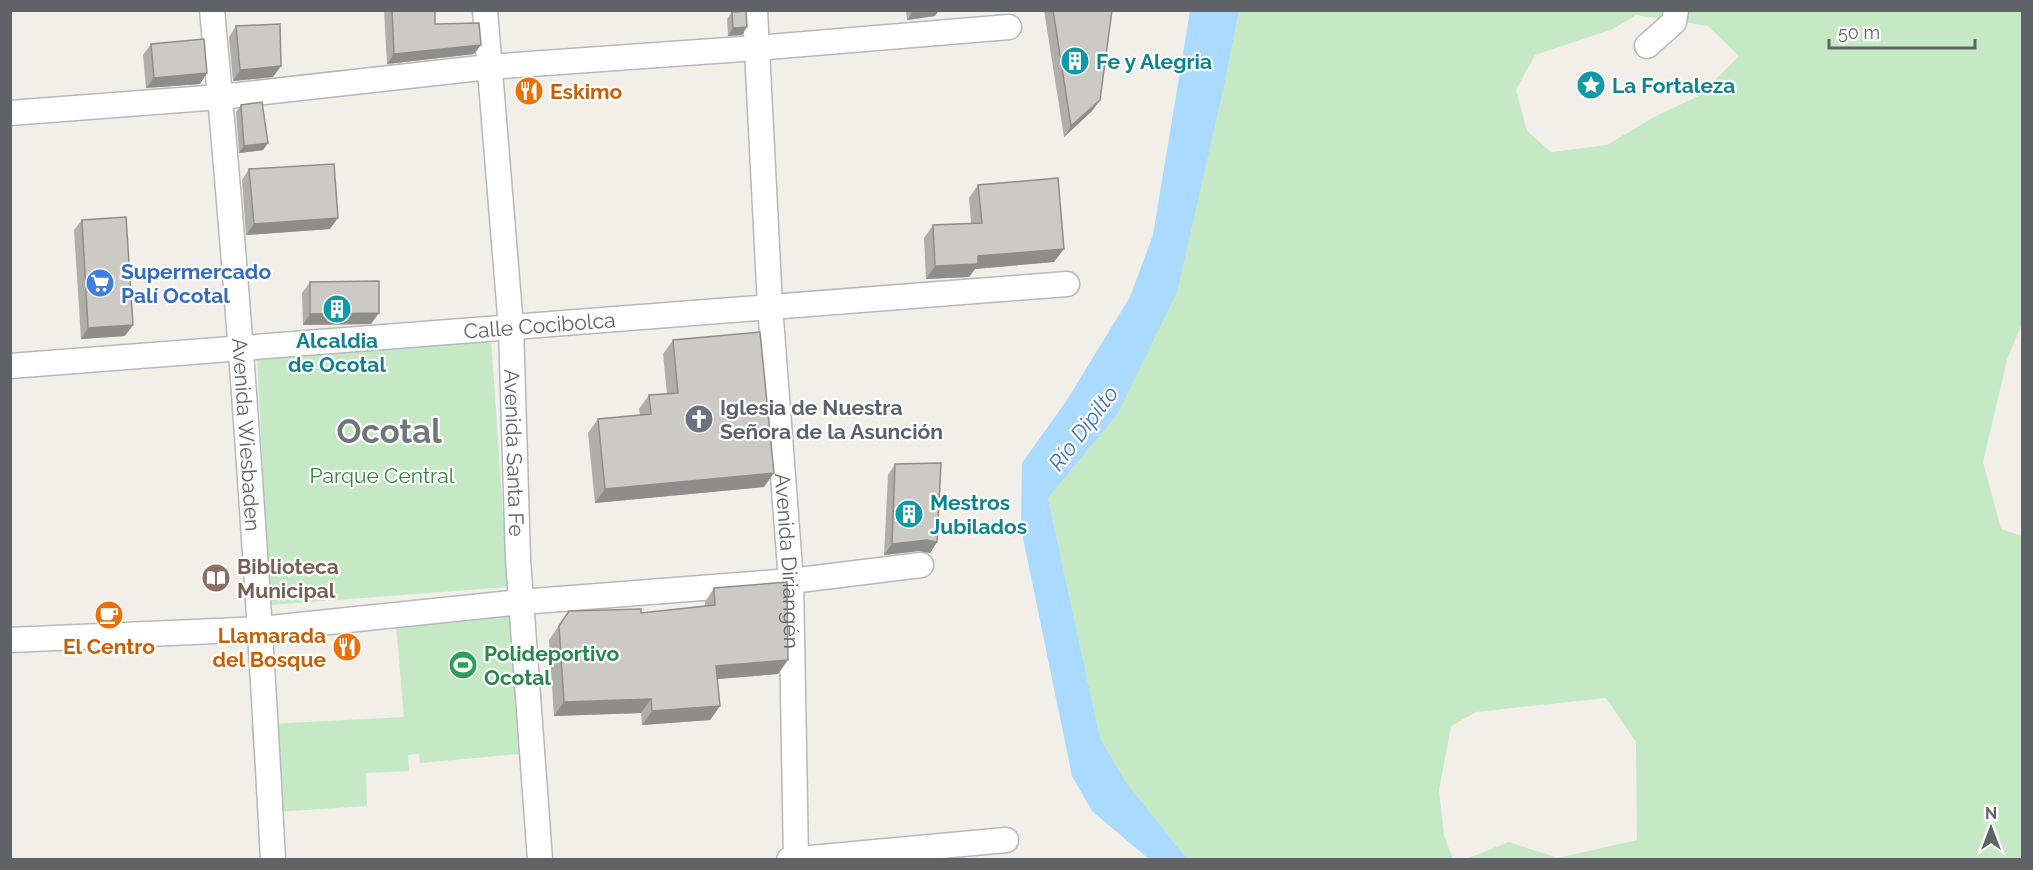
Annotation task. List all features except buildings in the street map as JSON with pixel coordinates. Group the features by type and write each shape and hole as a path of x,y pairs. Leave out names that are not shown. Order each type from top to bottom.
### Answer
{"street":[{"name":"Avenida Wiesbaden","path":"212,10 241,348 261,629 273,860"},
{"name":"Avenida Santa Fe","path":"485,10 512,327 518,548 540,860"},
{"name":"Avenida Diriangén","path":"755,10 770,306 791,581 793,859"},
{"path":"1647,46 1674,22 1676,10"},
{"path":"10,113 220,97 489,67 1009,27"},
{"name":"Calle Cocibolca","path":"10,366 1067,284"},
{"path":"10,640 261,629 522,602 791,581 921,565"},
{"path":"793,859 1006,840"}],"green space":[{"path":"1239,11 2022,11 2022,323 2007,360 1983,462 2001,529 2022,536 2022,859 1466,859 1509,842 1558,858 1637,840 1636,742 1606,698 1476,712 1451,726 1439,790 1444,836 1453,859 1187,859 1126,782 1100,738 1048,498 1117,415 1226,77","holes":["1636,15 1708,26 1739,56 1699,96 1656,116 1607,145 1551,152 1527,131 1516,90 1535,55 1613,29"]},
{"name":"Parque Central","path":"491,339 508,587 270,605 257,357"},
{"path":"521,602 530,753 420,763 419,754 408,755 409,771 366,773 367,806 259,813 251,725 404,717 395,613"}],"water":[{"name":"Río Dipilto","path":"1190,11 1239,11 1177,292 1117,415 1048,498 1100,738 1126,782 1187,859 1150,860 1092,811 1072,776 1021,528 1022,463 1067,400 1130,297 1153,235"}],"place":[{"name":"Fe y Alegria","path":"1075,61"},
{"name":"La Fortaleza","path":"1591,85"},
{"name":"Eskimo","path":"529,91"},
{"name":"Supermercado Palí Ocotal","path":"100,283"},
{"name":"Alcaldia de Ocotal","path":"337,309"},
{"name":"Iglesia de Nuestra Señora de la Asunción","path":"699,419"},
{"name":"Mestros Jubilados","path":"909,514"},
{"name":"Biblioteca Municipal","path":"216,578"},
{"name":"El Centro","path":"109,615"},
{"name":"Llamarada del Bosque","path":"347,647"},
{"name":"Polideportivo Ocotal","path":"463,665"}],"district":[{"name":"Ocotal","path":"389,431"}]}
